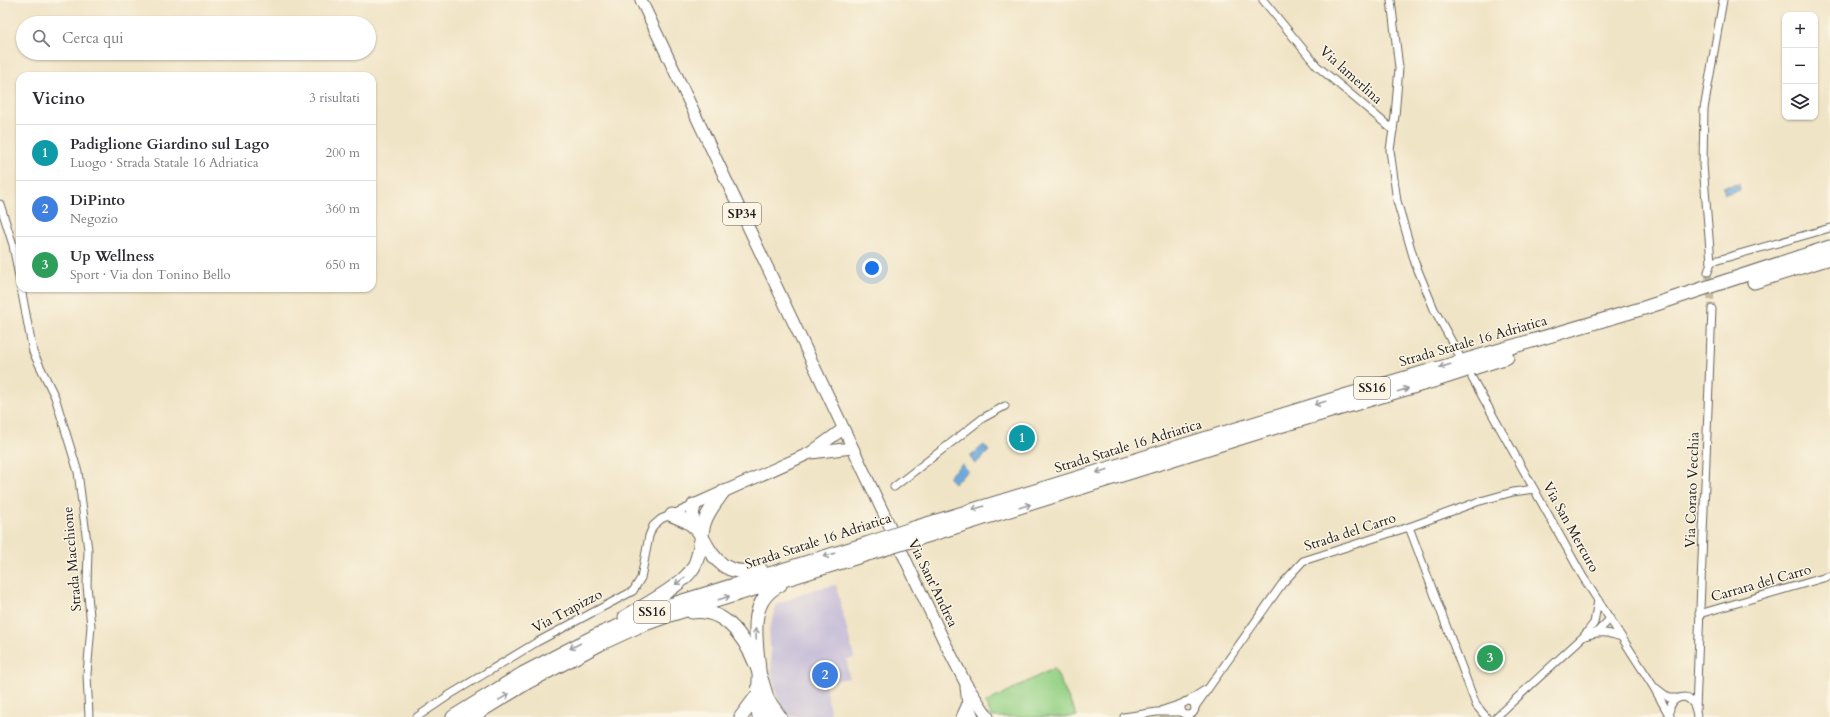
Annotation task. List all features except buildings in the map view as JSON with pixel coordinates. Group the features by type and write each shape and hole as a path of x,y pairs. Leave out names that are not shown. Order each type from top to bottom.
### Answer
{"highway":[{"name":"Strada Statale 16 Adriatica","path":"917,533 1344,396 1644,308 1830,248"},
{"name":"Strada Statale 16 Adriatica","path":"454,717 522,674 597,635 670,605 812,565 1433,381 1588,331 1830,258"},
{"path":"597,635 685,578 693,569 698,558 700,528 710,510 723,492"},
{"path":"694,504 700,528 717,560 723,566 734,570 750,572 812,565"},
{"path":"672,515 684,519 700,528"},
{"name":"Strada Statale 16 Adriatica","path":"471,717 528,682 600,644 637,627 812,565"},
{"path":"767,717 762,698 759,673 756,617 758,605 765,595 812,565"},
{"path":"673,614 703,610 721,618 738,633 750,649 759,673"},
{"path":"741,717 762,698"},
{"path":"759,717 762,698"},
{"path":"762,698 780,717"}],"main road":[{"name":"SP34","path":"640,0 843,429"},
{"name":"Via Sant'Andrea","path":"843,429 966,684 988,717"},
{"path":"694,504 810,453 843,429"},
{"path":"810,453 852,448"},
{"name":"Via Sant'Andrea","path":"966,684 968,704 973,717"},
{"path":"962,717 968,704"}],"street":[{"name":"Via lamerlina","path":"1263,0 1317,66 1393,130"},
{"path":"1392,0 1399,68 1390,150 1398,201 1415,263 1434,309 1459,356"},
{"path":"1708,272 1711,262 1703,165 1704,109 1723,0"},
{"path":"0,204 13,245 16,261"},
{"path":"1711,262 1830,228"},
{"name":"Strada Macchione","path":"22,292 33,352 55,397 78,472 88,550 87,585 91,626 87,674 90,717"},
{"name":"Via Corato Vecchia","path":"1697,717 1696,709 1712,308"},
{"name":"Via San Mercuro","path":"1472,378 1598,600 1653,686 1670,716"},
{"path":"894,487 983,418 1005,406"},
{"name":"Strada del Carro","path":"1124,717 1157,712 1191,713 1282,584 1303,561 1409,527 1477,502 1513,492 1534,489"},
{"name":"Via Trapizzo","path":"417,717 451,694 537,642 633,591 641,578 649,536 654,526 661,519 694,504"},
{"path":"1409,527 1476,705 1486,717"},
{"name":"Carrara del Carro","path":"1700,614 1830,576"},
{"path":"1594,623 1598,600"},
{"path":"1496,717 1584,636 1594,623 1602,619 1610,619"},
{"path":"1597,632 1610,619"},
{"path":"1584,636 1597,632 1608,632 1621,637"},
{"name":"Via Corato Vecchia","path":"1685,697 1694,687 1698,673"},
{"path":"1653,686 1669,698 1685,697 1690,699 1696,709"},
{"name":"Strada del Carro","path":"1157,712 1186,702 1209,687"},
{"path":"1670,716 1672,703 1676,698"},
{"path":"1186,702 1193,703 1191,713 1181,706 1186,702"}],"shaded area":[{"path":"836,585 854,658 847,659 849,678 825,683 831,717 789,717 777,697 772,674 769,630 777,604 816,589"}],"green space":[{"path":"1054,668 1077,716 992,717 985,703"}],"water":[{"path":"1739,184 1740,190 1725,194 1723,187"},
{"path":"984,445 989,451 975,464 970,457"},
{"path":"962,464 968,471 954,483 948,477"}],"tunnel":[{"path":"1708,272 1712,309"}],"place":[{"name":"Padiglione Giardino sul Lago","path":"1022,438"},
{"name":"Up Wellness","path":"1490,658"},
{"name":"DiPinto","path":"825,675"}]}
